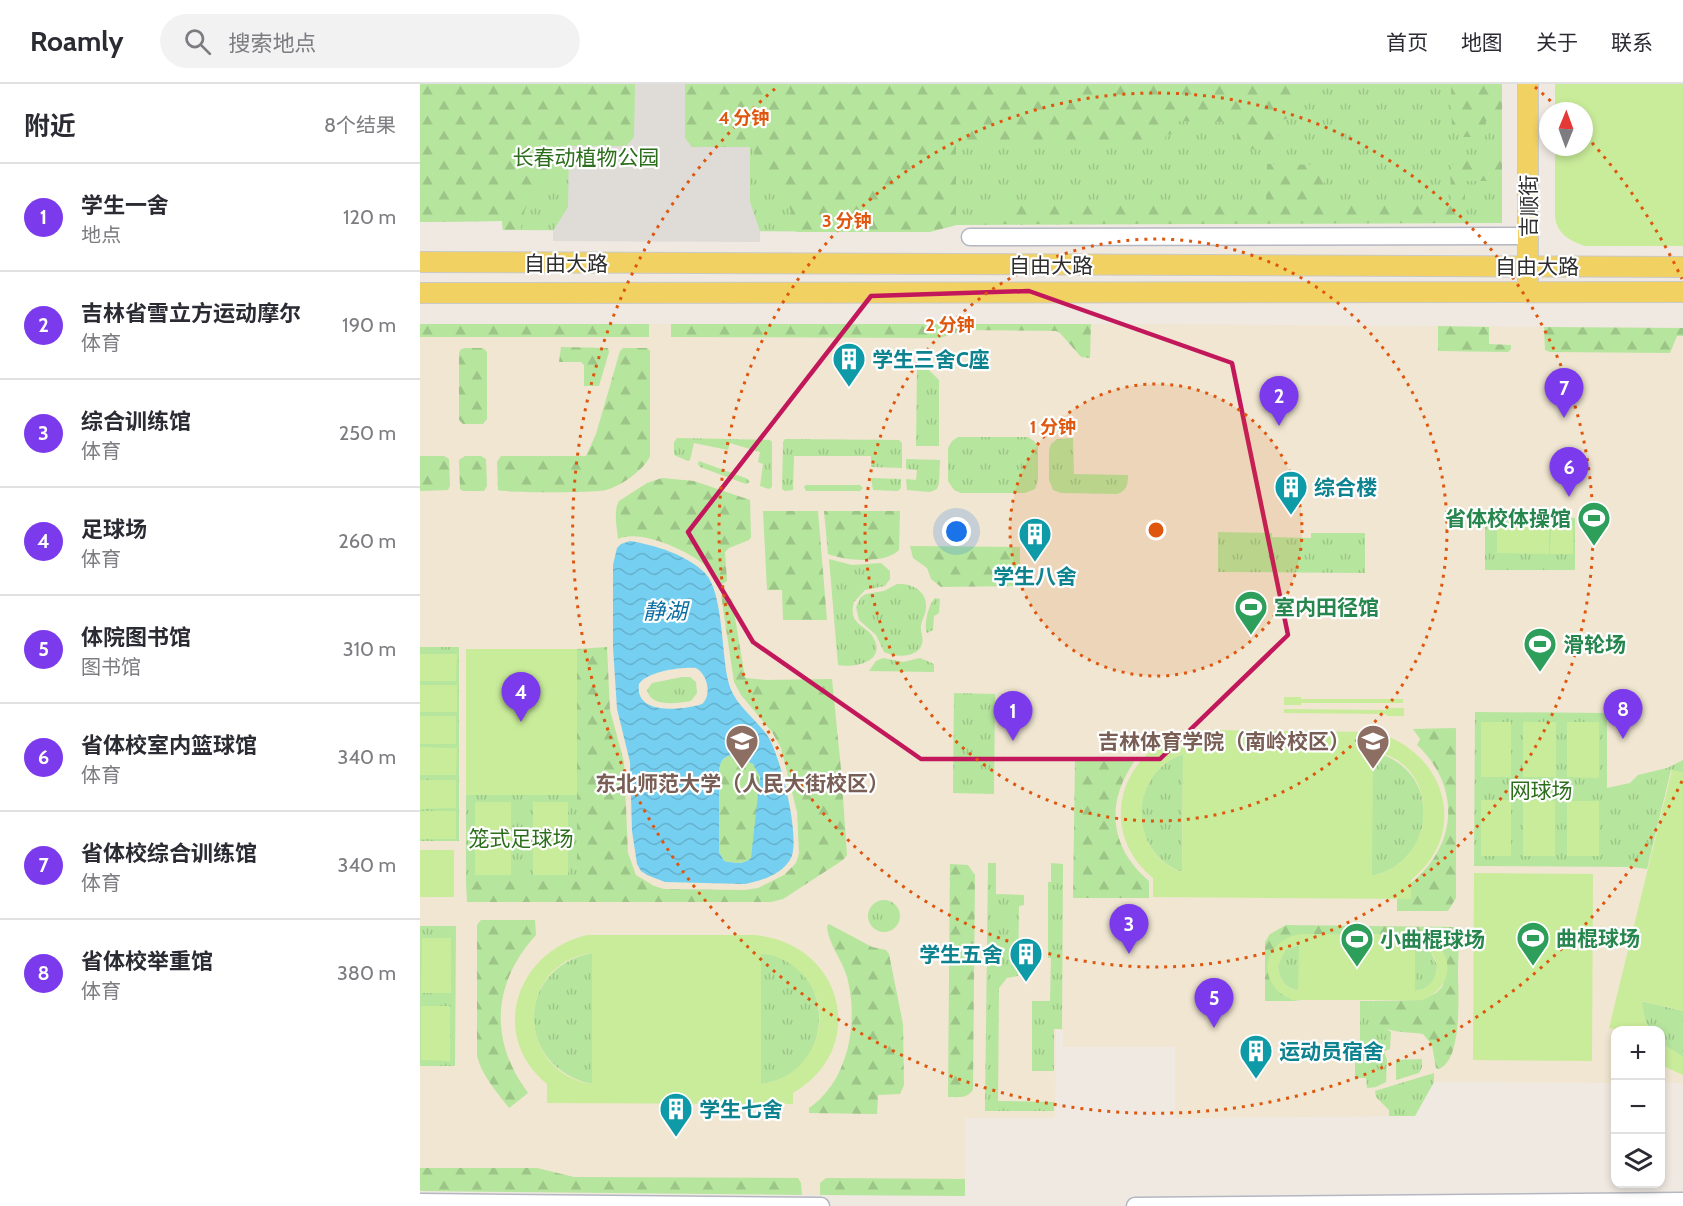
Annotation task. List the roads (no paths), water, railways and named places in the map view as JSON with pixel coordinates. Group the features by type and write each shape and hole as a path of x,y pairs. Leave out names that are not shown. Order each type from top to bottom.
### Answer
{"main road":[{"name":"吉顺街","path":"1528,84 1528,291"},
{"name":"自由大路","path":"420,262 1683,267"},
{"name":"自由大路","path":"420,293 1683,292"}],"street":[{"path":"970,237 1528,236"},
{"path":"1135,1206 1683,1201"},
{"path":"420,1202 822,1206"}],"water":[{"name":"静湖","path":"630,541 670,552 698,567 711,582 719,610 729,684 736,698 767,735 778,759 788,796 793,833 791,858 783,868 771,876 745,884 665,882 647,875 637,864 632,831 630,762 617,709 613,647 613,565 617,548","holes":["696,668 706,680 708,690 702,704 684,708 662,708 644,701 640,694 639,684 650,676 674,669","733,755 753,764 760,777 751,858 739,863 724,861 719,852 719,769 723,759"]}],"place":[{"name":"学生三舍C座","path":"849,388"},
{"name":"省体校综合训练馆","path":"1564,418"},
{"name":"吉林省雪立方运动摩尔","path":"1279,426"},
{"name":"省体校室内篮球馆","path":"1569,497"},
{"name":"综合楼","path":"1291,516"},
{"name":"省体校体操馆","path":"1594,547"},
{"name":"学生八舍","path":"1035,563"},
{"name":"室内田径馆","path":"1251,636"},
{"name":"滑轮场","path":"1540,673"},
{"name":"足球场","path":"521,722"},
{"name":"省体校举重馆","path":"1623,739"},
{"name":"学生一舍","path":"1013,741"},
{"name":"东北师范大学（人民大街校区）","path":"742,770"},
{"name":"吉林体育学院（南岭校区）","path":"1373,770"},
{"name":"综合训练馆","path":"1129,954"},
{"name":"曲棍球场","path":"1533,967"},
{"name":"小曲棍球场","path":"1357,968"},
{"name":"学生五舍","path":"1026,983"},
{"name":"体院图书馆","path":"1214,1028"},
{"name":"运动员宿舍","path":"1256,1080"},
{"name":"学生七舍","path":"676,1138"}],"park label":[{"name":"长春动植物公园","path":"586,157"},
{"name":"网球场","path":"1541,790"},
{"name":"笼式足球场","path":"521,838"}]}
